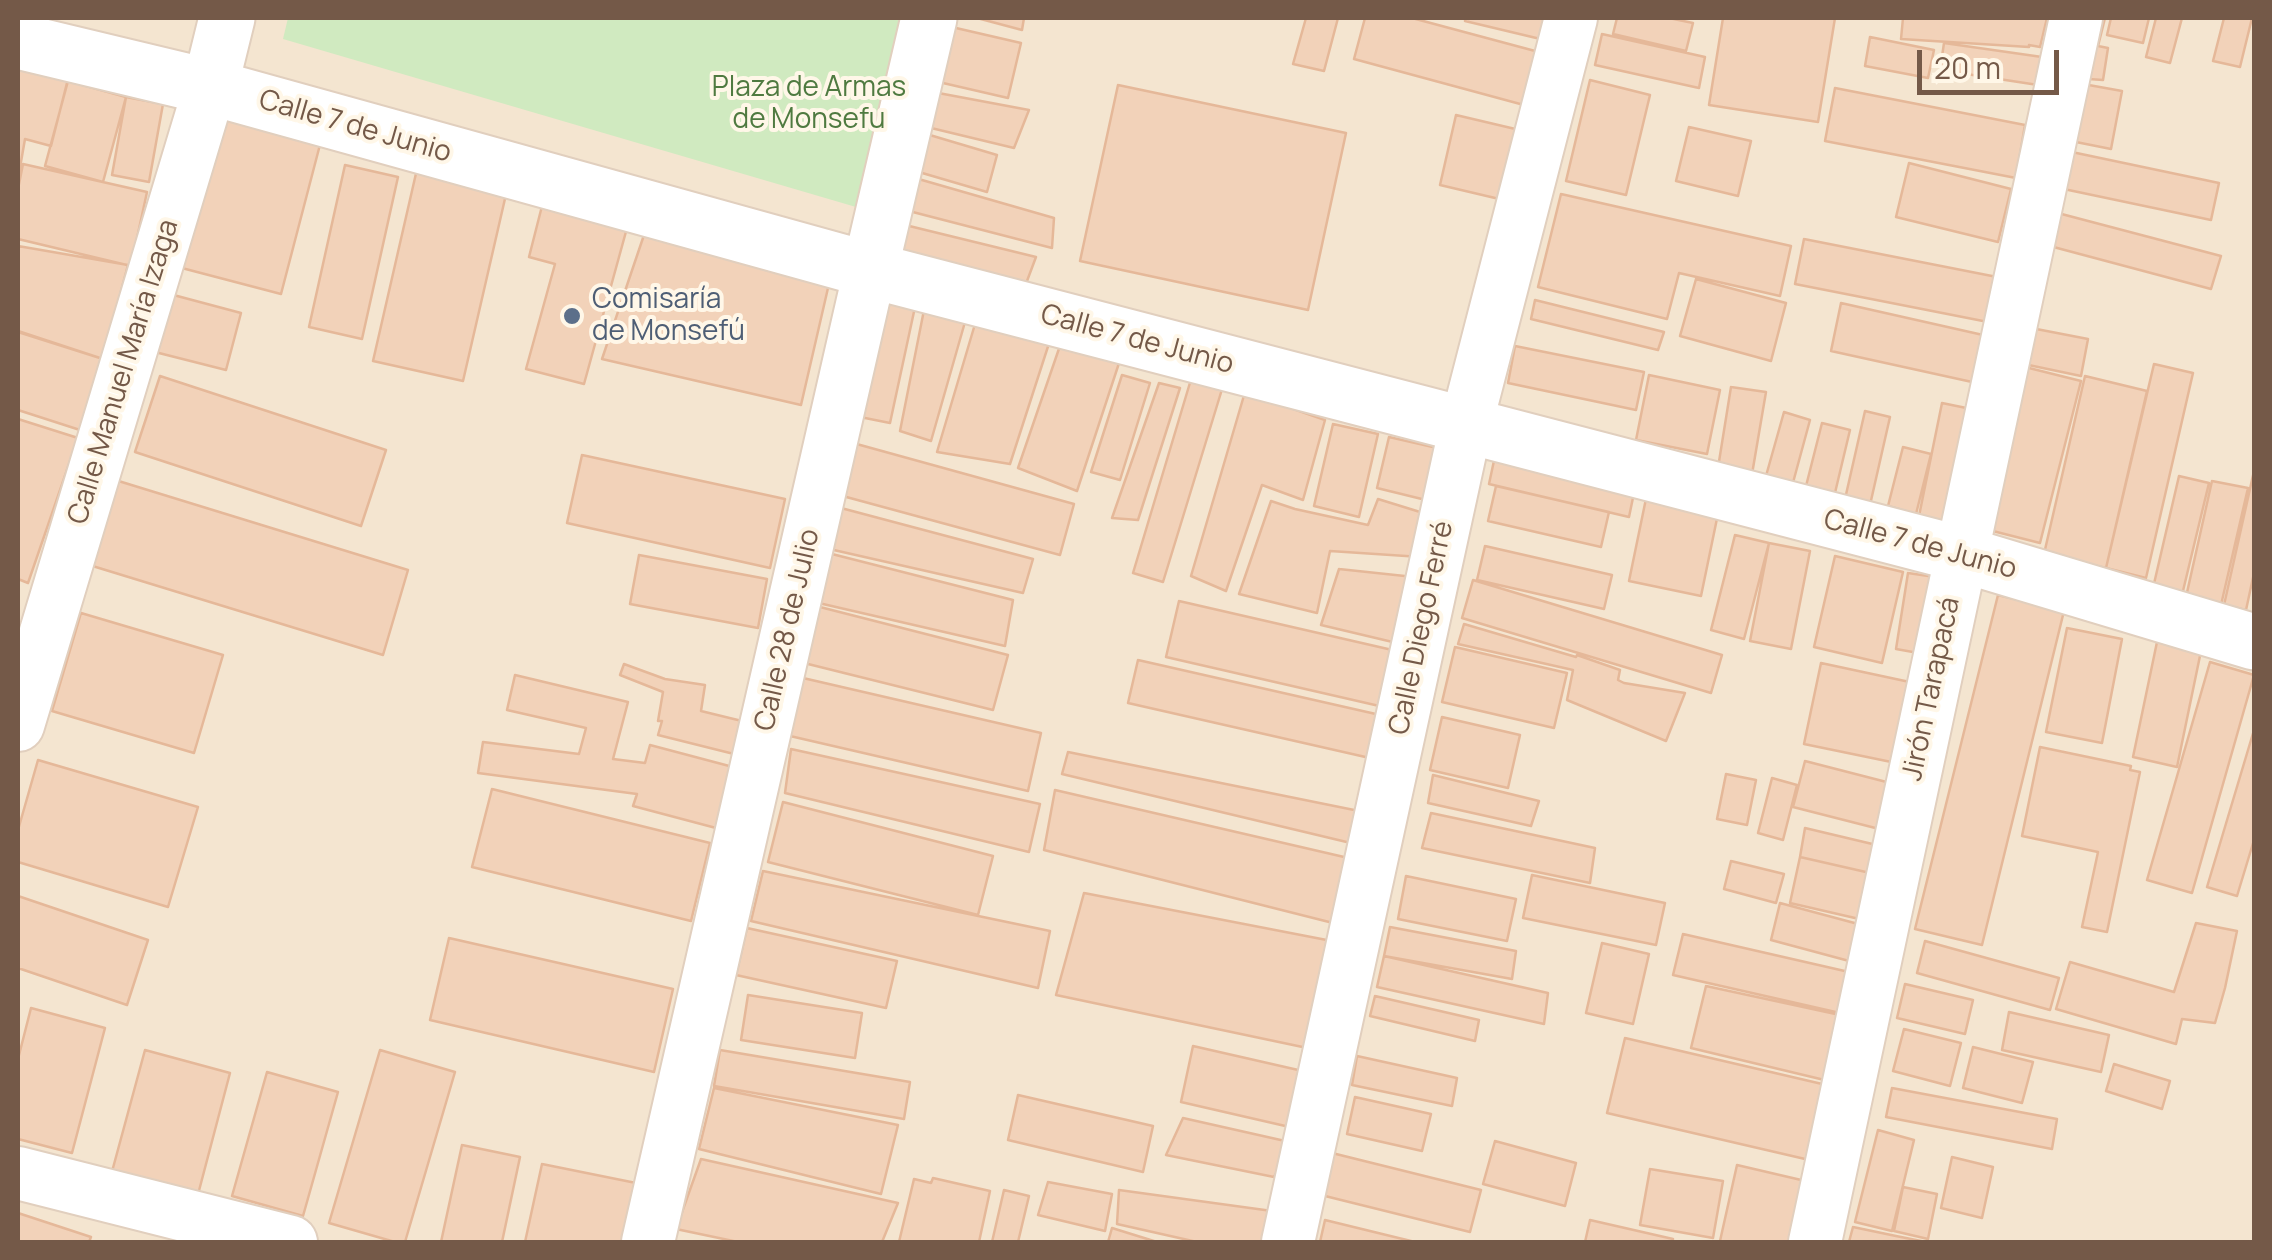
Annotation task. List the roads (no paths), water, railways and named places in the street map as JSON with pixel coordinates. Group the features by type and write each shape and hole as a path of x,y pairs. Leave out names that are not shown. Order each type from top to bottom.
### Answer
{"street":[{"name":"Calle Manuel María Izaga","path":"18,725 228,18"},
{"name":"Calle 28 de Julio","path":"648,1242 929,18"},
{"name":"Calle Diego Ferré","path":"1288,1242 1466,426 1571,18"},
{"name":"Jirón Tarapacá","path":"1814,1242 2076,18"},
{"name":"Calle 7 de Junio","path":"18,41 210,87 870,270 1961,554 2254,642"},
{"path":"18,1173 291,1242"}],"place":[{"name":"Comisaría de Monsefú","path":"572,316"}],"park label":[{"name":"Plaza de Armas de Monsefu","path":"809,104"}]}
